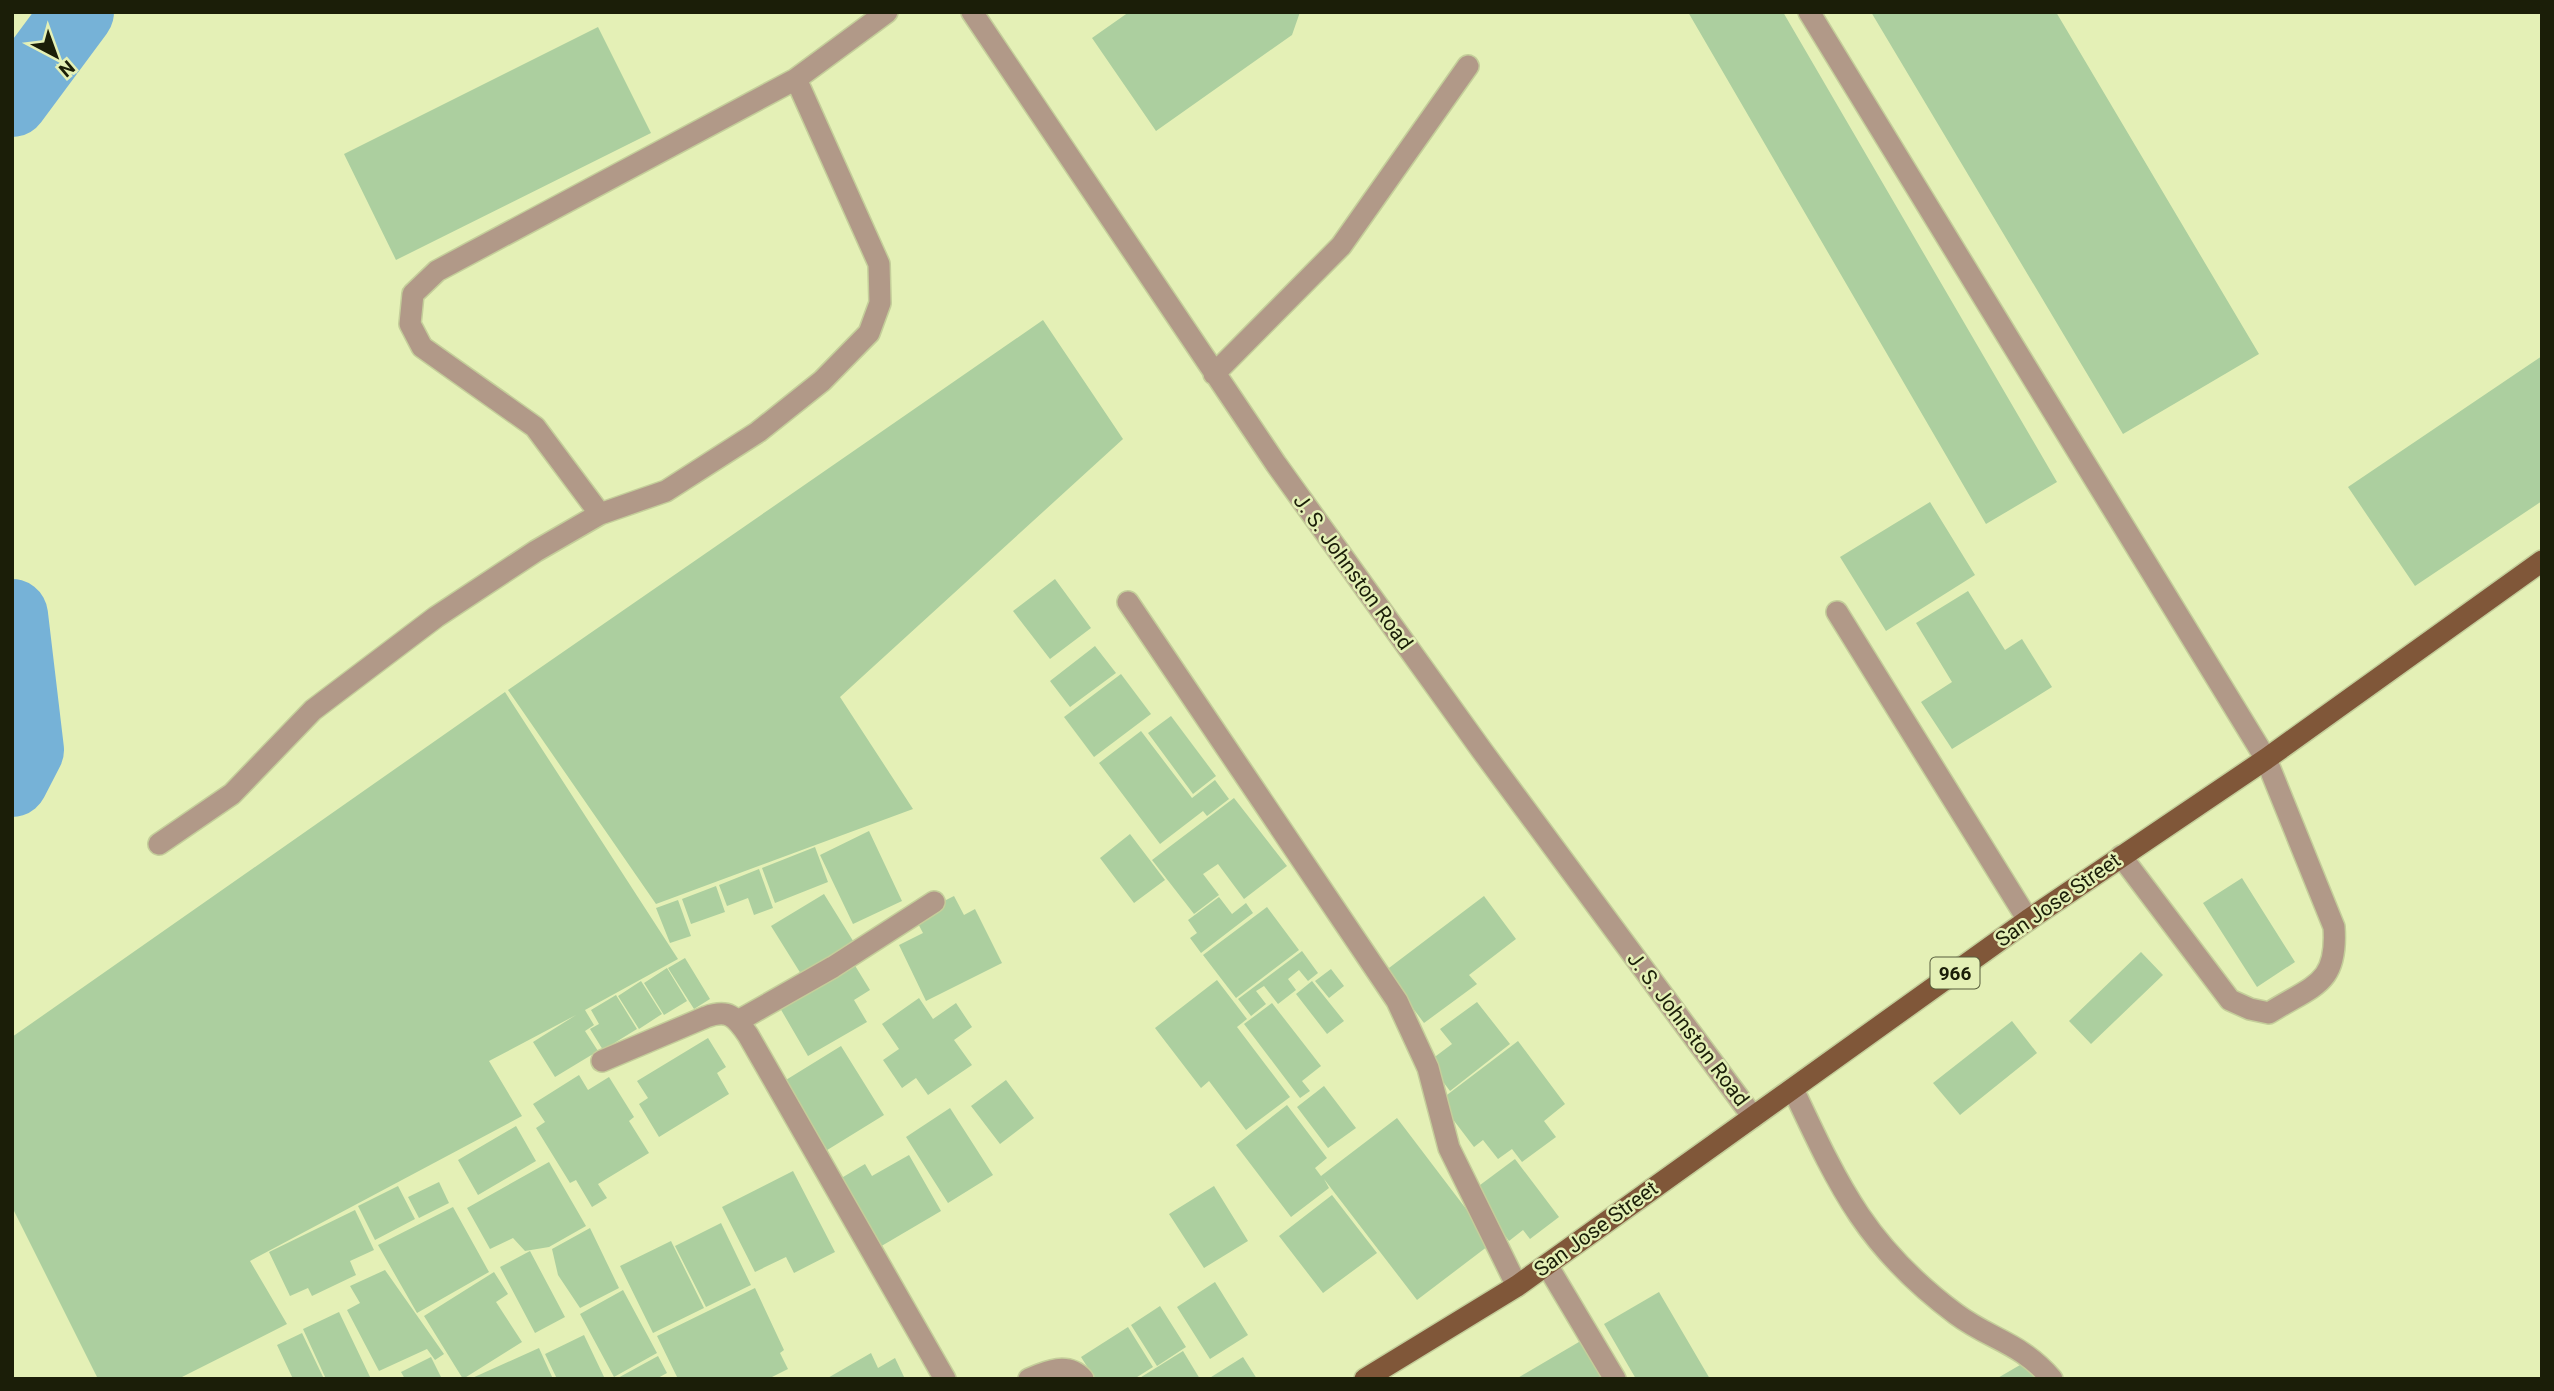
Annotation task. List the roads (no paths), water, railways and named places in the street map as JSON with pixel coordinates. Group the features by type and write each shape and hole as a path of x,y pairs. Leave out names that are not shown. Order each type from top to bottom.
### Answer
{"main road":[{"name":"San Jose Street","path":"1365,1379 1517,1286 2028,920 2266,759 2541,565"}],"street":[{"path":"600,514 535,427 422,346 410,324 413,294 437,271 796,79 887,12"},
{"name":"J. S. Johnston Road","path":"972,12 1214,374 1475,741 1753,1117"},
{"path":"1809,12 2266,759 2334,927 2336,952 2328,975 2269,1013 2250,1009 2230,1000 2121,856"},
{"path":"1214,374 1340,246 1468,66"},
{"path":"159,844 232,794 313,710 436,617 536,551 600,514 666,491 758,432 822,381 869,333 880,303 879,264 796,79"},
{"path":"1128,602 1397,1001 1428,1068 1449,1148 1517,1286"},
{"path":"1837,612 2028,920"},
{"path":"738,1021 833,967 933,902"},
{"path":"601,1061 721,1011 730,1013 738,1021 945,1379"},
{"path":"1793,1089 1843,1191 1864,1226 1908,1276 1959,1316 2014,1345 2052,1379"},
{"path":"1547,1265 1615,1379"},
{"path":"1030,1379 1056,1368 1078,1373 1083,1379"}],"waterway":[{"path":"12,101 78,12"},
{"path":"12,615 28,750 12,781"}]}
